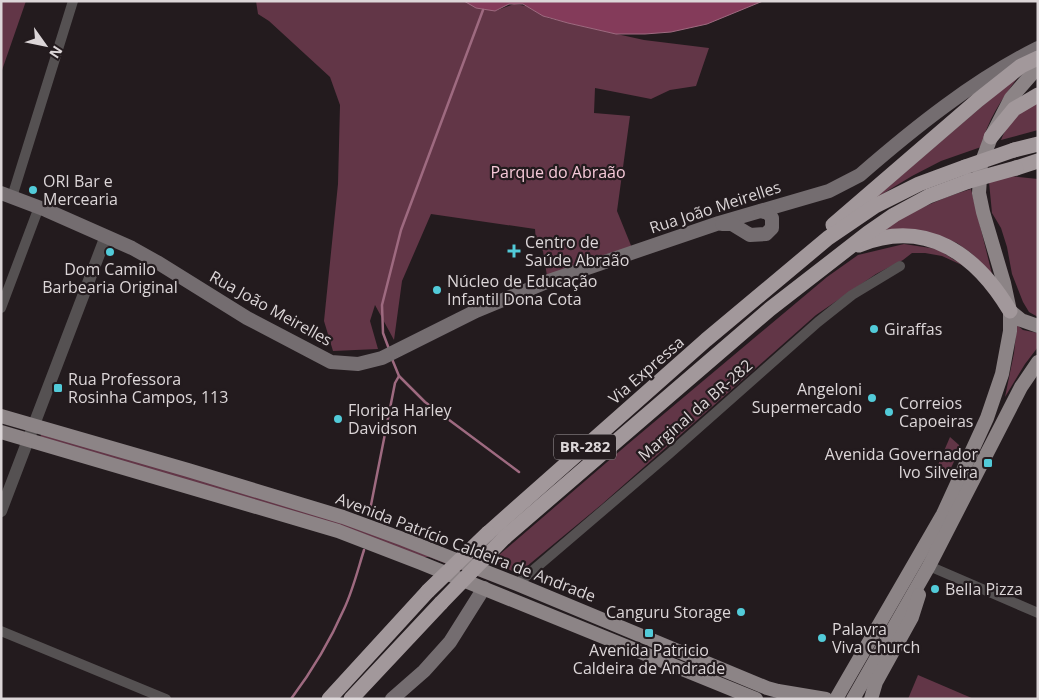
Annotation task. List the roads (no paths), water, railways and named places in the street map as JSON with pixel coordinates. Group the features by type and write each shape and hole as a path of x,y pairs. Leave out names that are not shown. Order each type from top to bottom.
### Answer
{"highway":[{"path":"778,281 811,244 855,205 978,100 1021,66 1038,58"},
{"path":"991,137 1014,109 1038,95"},
{"name":"Via Expressa","path":"351,699 504,537 770,309 894,215 1014,150 1038,144"},
{"name":"Via Expressa","path":"329,699 428,591 488,533 706,340 828,238 875,206 919,184 967,174 1016,168 1038,161"},
{"path":"1016,168 1038,172"},
{"path":"848,249 866,242 888,238 912,236 932,240 952,248 974,265 996,289 1010,311"}],"main road":[{"name":"Rua João Meirelles","path":"6,195 106,236 157,262 248,318 331,362 358,364 382,358 476,311 576,271 719,223 829,191 851,181 943,109 1005,66 1038,48"},
{"path":"827,699 893,600 943,514 987,418 1002,374 1010,331 1010,311 979,193 981,164 991,137 1011,98 1038,67"},
{"path":"719,223 732,224 750,235 766,234 772,228 772,218 768,213 761,211"},
{"path":"1010,311 1021,320 1038,326"},
{"path":"853,699 927,570 1022,386 1038,362"},
{"name":"Avenida Patrício Caldeira de Andrade","path":"1,416 136,454 343,517 517,584 767,688 778,692 827,699"},
{"name":"Avenida Patrício Caldeira de Andrade","path":"1,432 338,531 504,596 756,699"},
{"path":"102,462 109,456 117,453 136,454"},
{"path":"827,699 888,599 916,561"},
{"path":"872,699 876,682 912,617 927,570"},
{"path":"504,596 517,584"},
{"path":"392,699 412,683 450,642 484,588"}],"street":[{"path":"6,195 73,1"},
{"path":"1,308 39,207"},
{"path":"1,511 106,236"},
{"name":"Marginal da BR-282","path":"517,584 669,454 818,322 852,296 900,266"},
{"path":"927,570 1038,614"},
{"path":"1,631 166,699"},
{"path":"406,699 412,683"}],"waterway":[{"path":"389,349 383,333 382,305 401,230 483,10"},
{"path":"370,510 395,383 399,376 392,359"},
{"path":"399,376 425,402 519,472"},
{"path":"291,699 320,656 339,621 364,550"}],"place":[{"name":"ORI Bar e Mercearia","path":"33,190"},
{"name":"Centro de Saúde Abraão","path":"514,251"},
{"name":"Dom Camilo Barbearia Original","path":"110,252"},
{"name":"Núcleo de Educação Infantil Dona Cota","path":"437,290"},
{"name":"Giraffas","path":"874,329"},
{"name":"Rua Professora Rosinha Campos, 113","path":"58,388"},
{"name":"Angeloni Supermercado","path":"872,398"},
{"name":"Correios Capoeiras","path":"889,412"},
{"name":"Floripa Harley Davidson","path":"338,419"},
{"name":"Avenida Governador Ivo Silveira","path":"988,463"},
{"name":"Bella Pizza","path":"935,589"},
{"name":"Canguru Storage","path":"741,612"},
{"name":"Avenida Patricio Caldeira de Andrade","path":"649,633"},
{"name":"Palavra Viva Church","path":"822,638"}],"park label":[{"name":"Parque do Abraão","path":"558,172"}]}
